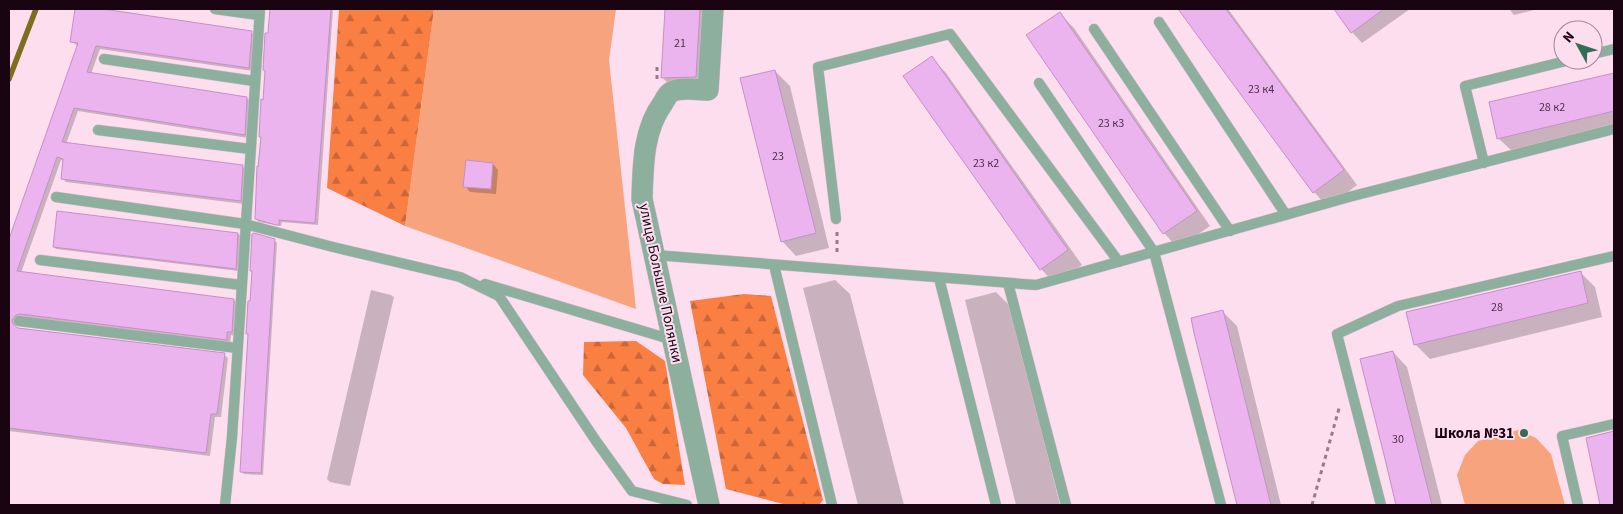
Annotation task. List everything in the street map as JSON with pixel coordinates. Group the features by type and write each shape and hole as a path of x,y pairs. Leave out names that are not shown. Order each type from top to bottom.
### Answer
{"street":[{"name":"улица Большие Полянки","path":"709,505 642,199 643,163 650,127 659,108 670,94 678,90 708,90 713,9"}],"lane":[{"path":"215,9 259,12 232,437 225,505"},
{"path":"1159,22 1286,215"},
{"path":"1094,29 1230,231"},
{"path":"836,219 818,67 950,34 1119,262"},
{"path":"104,59 254,81"},
{"path":"1484,163 1465,86 1553,64"},
{"path":"1039,83 1154,252 1221,505"},
{"path":"655,255 1036,285 1286,215 1614,129"},
{"path":"98,130 250,149"},
{"path":"56,197 245,224 460,277 674,340"},
{"path":"1381,505 1337,334 1398,306 1614,256"},
{"path":"40,260 241,285"},
{"path":"774,265 832,505"},
{"path":"460,277 499,296 596,441 632,491 687,505"},
{"path":"939,278 996,505"},
{"path":"1008,283 1066,505"},
{"path":"19,321 237,348"},
{"path":"1578,505 1562,436 1614,424"}],"path":[{"path":"657,67 657,83"},
{"path":"836,219 838,269"},
{"path":"1312,505 1348,376"}],"shaded area":[{"path":"434,9 616,9 609,60 636,309 405,226"},
{"path":"1518,430 1536,438 1551,454 1565,505 1465,505 1457,475 1465,455 1478,441"}],"green space":[{"path":"339,9 434,9 405,226 327,188"},
{"path":"744,294 771,296 823,500 819,505 787,505 726,489 690,301"},
{"path":"636,341 665,361 685,485 663,484 654,479 626,428 583,375 584,342"}],"building":[{"path":"75,9 103,9 252,31 249,68 96,46 87,72 247,97 245,135 74,108 62,142 243,165 241,201 61,179 63,159 57,157 17,271 234,299 232,332 227,332 227,340 20,314 16,315 12,320 13,324 18,328 225,353 217,414 211,414 206,453 9,428 9,239 78,43 70,42"},
{"path":"270,9 331,9 315,223 279,220 279,225 276,225 255,219 257,166 261,137 259,137 261,99 263,100 265,71 263,70 265,33 268,33"},
{"path":"665,9 700,9 696,77 661,78"},
{"path":"1178,9 1226,9 1344,170 1313,193"},
{"path":"1334,9 1384,9 1351,33"},
{"path":"1060,12 1197,211 1163,234 1026,35"},
{"path":"932,56 1068,250 1040,270 903,76"},
{"path":"775,70 816,233 781,242 740,78"},
{"path":"1614,73 1614,111 1497,139 1489,102"},
{"path":"466,160 493,163 491,189 463,187"},
{"path":"57,211 238,233 236,269 53,247"},
{"path":"252,234 275,239 261,473 240,472 248,334 246,334 252,271 250,271"},
{"path":"1581,271 1588,303 1414,345 1406,312"},
{"path":"1223,310 1271,505 1237,505 1194,333 1191,318"},
{"path":"1393,351 1432,505 1396,505 1360,359"},
{"path":"1614,431 1614,505 1600,505 1586,438"}],"waterway":[{"path":"9,79 36,9"}],"place":[{"name":"Школа №31","path":"1524,433"}]}
